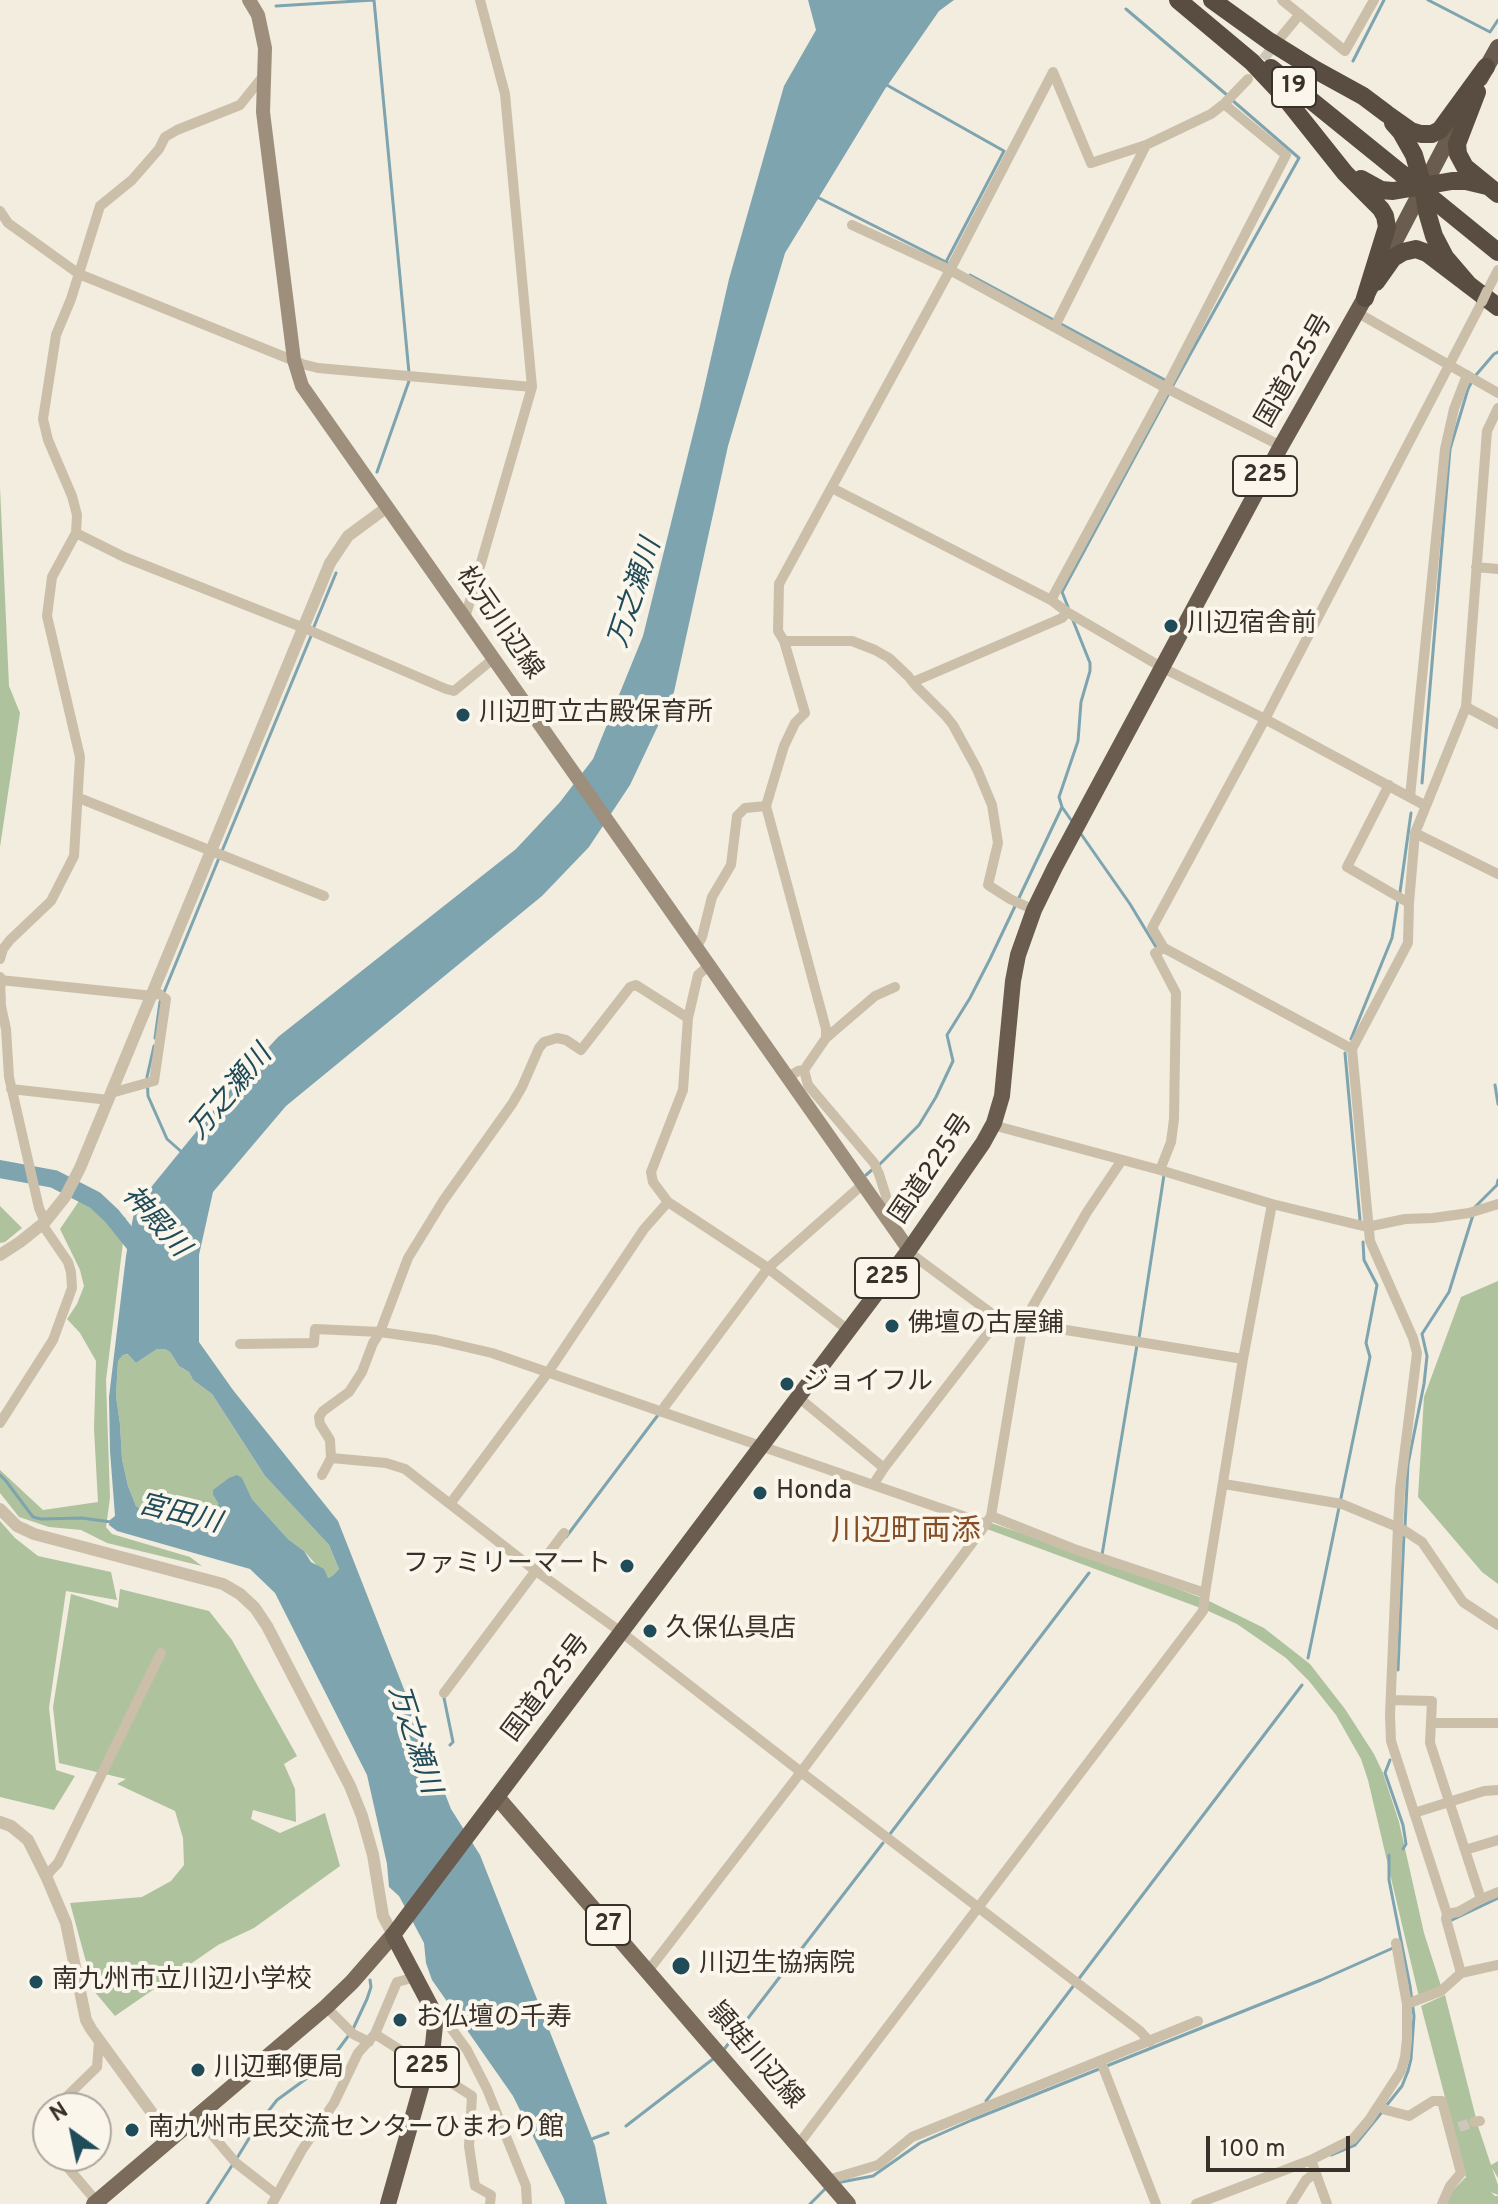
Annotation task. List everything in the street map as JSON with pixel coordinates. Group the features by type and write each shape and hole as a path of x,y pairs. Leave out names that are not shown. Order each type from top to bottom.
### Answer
{"highway":[{"name":"19","path":"1178,0 1252,62 1385,216 1387,227 1362,305"},
{"name":"19","path":"1186,0 1405,170"},
{"name":"19","path":"1205,0 1424,186"},
{"name":"19","path":"1212,0 1269,41 1363,96 1411,131 1421,134 1440,130 1486,67"},
{"name":"国道225号","path":"393,1935 909,1250 983,1143 994,1123 1002,1096 1013,981 1018,955 1034,910 1498,47"},
{"path":"1486,67 1457,144 1465,167 1492,190"},
{"name":"19","path":"1387,114 1408,143 1424,186"},
{"name":"19","path":"1329,151 1355,174 1381,190 1424,186"},
{"path":"1424,186 1466,181 1492,190"},
{"path":"1424,186 1498,242"},
{"path":"1424,186 1498,252"},
{"path":"1424,186 1434,236 1445,257 1484,296"},
{"path":"1362,305 1393,258 1416,249 1427,253 1484,296"},
{"name":"225","path":"388,2204 433,2045 435,2025 431,2007 393,1935"}],"main road":[{"name":"松元川辺線","path":"249,0 258,15 265,48 263,112 297,375 386,508 909,1250"},
{"name":"頴娃川辺線","path":"497,1797 848,2204"},
{"path":"96,2203 326,2007 393,1935"}],"street":[{"path":"465,618 532,387 505,94 480,0"},
{"path":"1282,0 1345,51 1374,0"},
{"path":"1276,43 1300,14"},
{"path":"826,1038 766,806 788,737 805,713 784,641 778,631 779,584 950,270 1053,72 1091,163 1146,145 1211,114 1248,79"},
{"path":"0,959 10,940 51,901 74,856 80,757 47,616 52,577 76,533 77,515 43,419 56,335 100,206 132,180 159,149 165,137 240,105 264,75"},
{"path":"1051,600 1166,388 1286,155 1224,104"},
{"path":"1056,323 1146,145"},
{"path":"0,211 8,223 79,274 318,368 532,387"},
{"path":"852,225 1056,323 1166,388 1281,446"},
{"path":"1352,1049 1161,950 1152,928 1265,719 1498,270"},
{"path":"1362,305 1449,365 1498,393"},
{"path":"1410,797 1445,449 1454,409 1472,378"},
{"path":"1461,1973 1447,1914 1391,1741 1402,1529 1400,1489 1417,1353 1367,1227 1352,1049 1408,943 1402,899 1415,833 1466,707 1487,431 1498,408"},
{"path":"832,488 1051,600 1163,668 1426,806"},
{"path":"0,1255 43,1223 65,1197 80,1168 217,854 309,630 330,563 341,545 358,528 386,508"},
{"path":"76,533 124,557 309,630 446,689 454,691 493,659"},
{"path":"1476,567 1498,569"},
{"path":"913,682 1071,614"},
{"path":"784,641 852,641 875,650 889,658 953,725 992,805 998,843 988,885 1034,910"},
{"path":"1466,707 1498,724"},
{"path":"1389,785 1347,867 1402,899"},
{"path":"79,798 324,896"},
{"path":"696,948 702,937 712,897 731,865 737,816 745,808 766,806"},
{"path":"1415,833 1498,874"},
{"path":"1161,950 1155,953 1176,993 1174,1129 1164,1171"},
{"path":"708,966 698,975 688,1018 683,1090 651,1172 653,1182 668,1202 766,1267 848,1330"},
{"path":"0,1423 53,1340 72,1288 68,1262 43,1223 11,1089 3,1041 6,1029 0,978 158,995 166,999 154,1081 110,1097 11,1089"},
{"path":"322,1475 331,1458 330,1440 319,1417 349,1392 362,1372 408,1258 512,1104 539,1048 544,1042 557,1038 581,1050 630,987 636,985 688,1018"},
{"path":"787,1078 804,1070 826,1038 875,996 895,987"},
{"path":"804,1070 808,1085 874,1163 886,1196 887,1207 883,1214"},
{"path":"994,1123 1272,1204 1367,1227 1405,1219 1473,1212 1498,1204"},
{"path":"648,1971 988,1520 1023,1323 1087,1212 1122,1160"},
{"path":"662,1412 766,1267 862,1185"},
{"path":"450,1504 549,1371 644,1229 668,1202"},
{"path":"798,2145 1203,1611 1243,1359 1272,1204"},
{"path":"909,1250 999,1319 1243,1359"},
{"path":"873,1485 999,1319"},
{"path":"240,1344 314,1343 315,1329 380,1332 436,1340 492,1353 873,1485 1205,1593"},
{"path":"798,1397 884,1468"},
{"path":"331,1458 386,1463 405,1469 1140,2031 1150,2042"},
{"path":"1224,1484 1339,1504 1402,1529 1422,1542 1463,1602 1498,1625"},
{"path":"0,1509 17,1526 34,1534 223,1584 255,1608 350,1786 373,1855 383,1916 393,1935"},
{"path":"444,1693 538,1573 564,1533"},
{"path":"46,1876 58,1863 161,1653"},
{"path":"1391,1700 1432,1701 1430,1743 1481,1899"},
{"path":"1431,1723 1498,1723"},
{"path":"1414,1813 1484,1791 1498,1790"},
{"path":"0,1822 11,1826 28,1840 46,1876 66,1923 86,2020 171,2139"},
{"path":"1465,1850 1498,1840"},
{"path":"1447,1914 1458,1912 1498,1892"},
{"path":"1196,2204 1311,2160 1353,2139 1383,2108 1405,2057 1411,2003 1396,1943"},
{"path":"1411,2003 1441,1991 1461,1973 1498,1965"},
{"path":"197,2117 235,2162 274,2199 334,2103 358,2053 372,2038 397,1982 416,1977"},
{"path":"326,2007 351,2031 372,2038 427,2066 472,2096 469,2146 475,2186 491,2195 490,2204"},
{"path":"431,2007 443,2017 467,2050 487,2089 526,2186 527,2204"},
{"path":"831,2184 878,2165 912,2137 1102,2065 1198,2021"},
{"path":"71,2092 97,2067 99,2042"},
{"path":"1102,2065 1156,2204"},
{"path":"1383,2108 1409,2116 1433,2101 1442,2101 1454,2128 1461,2173 1450,2186 1442,2204"},
{"path":"1311,2160 1327,2204"},
{"path":"71,2172 96,2203"},
{"path":"1291,2204 1306,2180 1316,2172"}],"green space":[{"path":"0,487 9,686 20,713 0,847"},
{"path":"79,1201 126,1218 106,1380 110,1498 106,1527 112,1534 190,1557 202,1566 107,1543 81,1530 49,1527 19,1517 0,1493 0,1470 43,1510 98,1502 94,1429 96,1361 80,1333 67,1319 84,1286 80,1270 60,1229"},
{"path":"0,1206 22,1228 0,1243"},
{"path":"1498,1281 1498,1584 1482,1572 1418,1497 1424,1397 1461,1297"},
{"path":"157,1349 170,1352 193,1380 212,1394 265,1476 329,1545 339,1569 332,1576 328,1578 304,1551 288,1539 252,1499 242,1479 213,1495 220,1504 206,1516 180,1521 152,1510 142,1511 136,1506 122,1459 116,1396 118,1361 129,1354 136,1363"},
{"path":"0,1521 38,1556 111,1572 117,1600 66,1591 49,1708 56,1770 75,1776 54,1810 0,1797"},
{"path":"991,1523 1207,1600 1264,1628 1310,1664 1345,1709 1383,1773 1399,1822 1424,1933 1441,1986 1419,1997 1361,1759 1336,1715 1309,1681 1286,1658 1237,1624 987,1529"},
{"path":"120,1589 209,1611 232,1640 297,1756 284,1764 295,1789 296,1822 253,1810 251,1819 280,1833 325,1813 340,1866 254,1928 218,1945 115,2016 94,1991 70,1903 142,1897 171,1881 184,1865 183,1838 175,1811 117,1784 126,1779 59,1763 53,1707 71,1594 118,1608"},
{"path":"1445,1995 1478,2126 1491,2165 1498,2161 1498,2178 1492,2168 1498,2195 1491,2192 1498,2196 1498,2204 1447,2204 1450,2193 1466,2177 1421,2006"}],"water":[{"name":"万之瀬川","path":"808,0 954,0 939,11 885,89 785,253 728,446 674,692 630,785 589,847 542,896 286,1106 213,1192 199,1255 199,1342 233,1390 338,1521 451,1809 480,1855 595,2146 607,2204 565,2204 513,2096 432,1980 424,1943 399,1896 389,1887 387,1864 367,1775 275,1593 250,1569 117,1531 109,1525 115,1516 109,1397 135,1207 235,1084 278,1037 516,849 560,802 593,759 643,636 729,279 784,86 816,30","holes":["157,1349 165,1349 193,1380 212,1394 265,1476 329,1545 339,1569 332,1576 328,1578 324,1569 311,1562 304,1551 288,1539 252,1499 242,1478 237,1475 213,1490 219,1504 206,1516 180,1521 163,1512 143,1511 136,1506 122,1459 116,1396 118,1361 128,1354 136,1363"]}],"waterway":[{"path":"276,6 374,0 409,373"},
{"path":"1353,61 1384,0"},
{"path":"1428,0 1490,32 1498,20"},
{"path":"1126,9 1227,95"},
{"path":"885,84 1004,151 946,262 949,264"},
{"path":"1172,387 1299,158 1232,100"},
{"path":"817,197 946,262"},
{"path":"970,275 1165,380"},
{"path":"1476,375 1498,352"},
{"path":"377,472 409,381"},
{"path":"1422,783 1450,449 1472,381"},
{"path":"1068,607 1062,592 1168,395"},
{"path":"313,629 336,573"},
{"path":"1071,820 1059,797 1078,741 1081,702 1090,671 1090,663 1072,618"},
{"path":"222,851 311,636"},
{"path":"879,1165 919,1125 936,1097 953,1061 947,1035 990,959 1062,807"},
{"path":"1400,892 1411,813"},
{"path":"1081,834 1156,947"},
{"path":"155,1038 160,1002 219,858"},
{"path":"1351,1039 1392,938 1398,900"},
{"path":"154,1046 147,1077 148,1096 167,1139 184,1154"},
{"path":"1345,1053 1360,1220"},
{"path":"1495,1085 1498,1104"},
{"name":"神殿川","path":"0,1169 54,1179 95,1200 144,1256"},
{"path":"866,1175 873,1169"},
{"path":"1139,1338 1164,1175"},
{"path":"1475,1207 1497,1185 1498,1180"},
{"path":"1405,1526 1408,1464 1427,1356 1422,1334 1449,1292 1473,1215"},
{"path":"1308,1658 1370,1357 1366,1343 1377,1285 1364,1260 1363,1242"},
{"path":"1102,1555 1137,1345"},
{"path":"566,1537 658,1415"},
{"name":"宮田川","path":"0,1475 33,1517 111,1522"},
{"path":"1398,1670 1404,1533"},
{"path":"890,1834 1089,1573"},
{"path":"986,2101 1302,1685"},
{"path":"445,1695 453,1742 450,1745"},
{"path":"1390,1760 1385,1773 1403,1825 1406,1844 1403,1849"},
{"path":"722,2052 883,1843"},
{"path":"1386,2106 1402,2086 1408,2071 1414,2016 1389,1880 1389,1855"},
{"path":"1452,1920 1498,1898"},
{"path":"972,2120 1393,1948"},
{"path":"353,2029 367,1999 370,1980"},
{"path":"237,2158 277,2100 329,2062 349,2035"},
{"path":"626,2126 713,2059"},
{"path":"1331,2155 1355,2145 1382,2112"},
{"path":"836,2183 873,2176 920,2143 972,2120"},
{"path":"589,2140 608,2133"},
{"path":"207,2204 233,2164"},
{"path":"810,2204 826,2188"}],"tunnel":[{"path":"1254,71 1276,43"},
{"path":"1459,2127 1474,2122"}],"place":[{"name":"川辺宿舎前","path":"1171,626"},
{"name":"川辺町立古殿保育所","path":"463,715"},
{"name":"佛壇の古屋鋪","path":"892,1326"},
{"name":"ジョイフル","path":"787,1384"},
{"name":"Honda","path":"760,1493"},
{"name":"ファミリーマート","path":"627,1566"},
{"name":"久保仏具店","path":"650,1631"},
{"name":"川辺生協病院","path":"681,1966"},
{"name":"南九州市立川辺小学校","path":"36,1982"},
{"name":"お仏壇の千寿","path":"400,2020"},
{"name":"川辺郵便局","path":"198,2070"},
{"name":"南九州市民交流センターひまわり館","path":"132,2130"}],"district":[{"name":"川辺町両添","path":"906,1534"}]}
